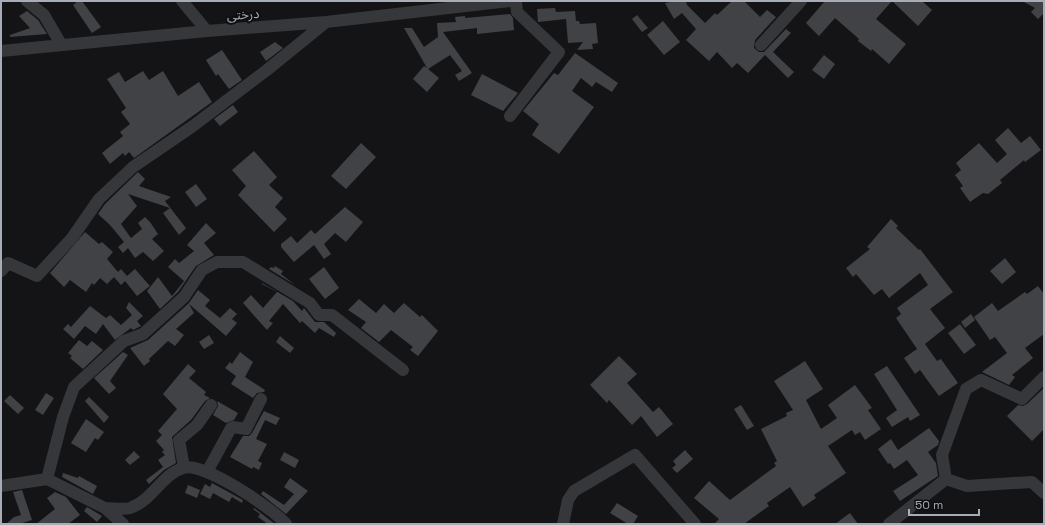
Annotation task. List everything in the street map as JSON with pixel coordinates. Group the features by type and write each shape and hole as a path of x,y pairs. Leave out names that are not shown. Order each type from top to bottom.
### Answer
{"street":[{"path":"27,1 44,15 61,44"},
{"path":"182,1 207,31"},
{"name":"درختی","path":"1,51 61,44 326,22 510,1"},
{"path":"510,116 559,52 517,12 516,1"},
{"path":"761,45 801,1"},
{"path":"1,271 8,263 37,276 72,238 99,199 133,166 193,126 267,70 326,22"},
{"path":"47,479 63,417 74,388 124,341 143,334 184,297 202,270 217,262 243,262 310,303 319,314 332,315 403,370"},
{"path":"946,479 942,455 966,389 981,380 1022,400 1044,377"},
{"path":"207,472 231,428 233,427 245,430 261,399"},
{"path":"184,467 179,440 197,425 211,405"},
{"path":"563,524 568,500 574,490 635,455 695,524"},
{"path":"105,508 129,508 142,502 174,473 184,467 197,467 235,487 262,505 286,524"},
{"path":"1,486 47,479 105,508 122,524"},
{"path":"946,479 967,486 1032,482 1044,493"},
{"path":"889,524 946,479"}],"building":[{"path":"78,1 82,1 101,27 92,33 73,5"},
{"path":"686,1 687,5 705,23 715,13 717,15 732,1 744,1 760,17 767,10 776,17 755,40 754,48 759,52 764,52 786,29 791,33 773,52 794,72 788,78 765,55 748,73 737,63 732,68 717,52 709,61 686,40 696,29 682,13 674,19 665,3"},
{"path":"825,1 892,1 876,19 906,44 889,64 872,49 871,51 858,41 859,39 835,18 819,36 806,23"},
{"path":"892,1 922,1 932,10 918,26"},
{"path":"1022,1 1044,1 1044,13 1038,19 1031,12 1035,8"},
{"path":"555,8 556,12 575,11 576,21 579,21 580,24 596,23 598,43 592,44 593,49 577,50 583,42 568,43 566,19 538,22 537,9"},
{"path":"27,11 38,20 47,34 10,37 10,35 30,28 19,16"},
{"path":"510,14 513,18 514,30 477,34 477,28 443,32 472,73 459,81 455,75 462,71 450,55 428,69 439,78 427,92 413,79 424,66 427,68 404,28 412,28 424,47 438,37 437,23 456,22 455,17 465,16 465,18"},
{"path":"637,15 648,28 642,32 632,19"},
{"path":"663,21 680,42 664,55 647,35"},
{"path":"275,42 283,48 266,61 260,52"},
{"path":"222,50 242,80 229,89 218,74 216,76 206,60"},
{"path":"575,53 618,83 612,92 596,82 592,87 581,78 572,91 594,107 559,154 532,135 539,124 523,111 554,73 558,75"},
{"path":"824,55 835,64 824,79 812,70"},
{"path":"143,71 149,80 163,71 178,96 199,82 212,102 134,158 129,152 125,156 123,153 110,164 102,153 123,136 120,132 130,124 121,112 126,108 107,79 119,72 125,82"},
{"path":"482,74 518,93 503,111 471,95"},
{"path":"233,105 238,112 220,126 214,119"},
{"path":"1008,128 1021,143 1030,136 1041,150 1025,162 1024,160 1000,180 1002,183 988,194 983,193 970,202 960,188 963,186 955,175 961,170 956,163 979,143 997,163 1007,154 995,140"},
{"path":"361,143 376,157 346,189 331,176"},
{"path":"254,151 277,177 269,185 283,198 275,207 287,219 274,232 238,195 246,186 232,170"},
{"path":"138,172 145,179 139,186 171,197 165,201 186,228 179,235 163,213 170,208 128,194 137,206 121,224 131,238 142,229 138,223 145,217 150,222 158,234 152,239 164,251 153,261 143,252 135,258 128,248 123,253 118,247 124,242 110,225 98,214 105,204"},
{"path":"196,184 207,199 196,207 185,192"},
{"path":"345,207 363,222 346,242 335,233 324,244 331,254 324,259 314,245 294,262 281,247 281,244 291,236 297,243 311,230 315,234"},
{"path":"891,219 898,226 896,228 919,250 920,249 953,292 930,309 945,328 925,344 937,361 941,359 958,383 939,396 920,370 915,374 904,358 917,349 896,318 901,314 897,308 928,285 920,273 889,298 882,289 874,295 856,274 853,277 846,268 870,249 867,247"},
{"path":"206,223 216,233 204,243 214,255 196,266 178,292 160,309 147,291 158,277 172,296 184,281 168,267 175,259 179,263 194,251 187,245"},
{"path":"85,232 99,244 102,242 113,252 107,259 118,272 121,269 127,276 135,269 150,286 137,296 125,281 121,285 114,277 107,284 100,278 94,285 92,283 86,292 70,280 64,287 50,273"},
{"path":"1005,258 1016,272 1002,284 990,271"},
{"path":"275,266 283,271 281,274 295,285 269,269 271,267 274,268"},
{"path":"324,267 339,288 325,299 309,279"},
{"path":"262,283 293,301 302,311 304,308 315,322 324,322 336,333 334,337 319,328 315,333 302,321 300,323 283,304 269,321 273,323 267,330 243,303 251,295 263,308 277,292"},
{"path":"1038,286 1044,294 1044,334 1025,348 1033,358 1012,375 1015,377 1009,385 982,372 1007,353 995,337 990,340 974,317 992,303 998,311 1025,292 1027,294"},
{"path":"198,290 210,300 205,306 220,318 230,308 237,314 232,319 237,323 226,336 189,304 194,313 176,329 184,335 175,346 168,341 149,359 150,361 144,366 130,348 148,340 189,303"},
{"path":"359,299 376,313 384,304 394,313 404,303 420,317 422,315 438,331 418,356 410,350 413,347 391,330 379,342 361,328 366,322 348,310"},
{"path":"129,302 143,316 137,321 141,326 133,330 131,328 115,340 103,324 96,334 85,326 74,339 63,329 68,324 71,327 90,306 106,318 110,315 121,325 132,315 126,308"},
{"path":"971,314 975,320 965,328 961,322"},
{"path":"960,324 976,345 964,354 948,333"},
{"path":"209,335 214,343 204,349 199,342"},
{"path":"280,336 294,348 290,353 276,342"},
{"path":"79,340 87,346 92,341 103,350 83,369 70,358 72,356 68,353"},
{"path":"123,352 128,355 110,381 116,388 109,394 94,378"},
{"path":"240,352 253,362 245,377 265,390 264,392 257,393 253,398 231,384 236,376 225,368 230,362 232,364"},
{"path":"619,356 637,374 627,383 653,412 659,407 673,424 657,437 641,416 632,425 609,400 607,403 590,385"},
{"path":"805,361 823,389 806,400 821,429 837,418 828,405 855,385 872,408 868,410 881,429 865,440 860,432 855,435 852,430 828,446 846,473 814,495 816,498 803,507 790,487 767,503 769,506 744,524 714,524 719,519 694,498 709,481 730,500 776,466 774,463 777,461 761,429 787,416 786,413 793,410 774,381"},
{"path":"188,364 196,371 189,378 206,392 204,395 210,398 205,401 191,420 172,437 176,463 164,470 149,484 146,480 163,467 158,460 165,455 162,452 164,450 156,441 162,435 158,431 177,409 163,394"},
{"path":"887,366 920,415 910,421 908,417 892,427 886,418 897,410 874,374"},
{"path":"1044,388 1044,429 1032,441 1007,416 1018,405 1023,406 1027,404"},
{"path":"46,393 54,398 43,415 35,410"},
{"path":"10,395 24,408 18,414 4,401"},
{"path":"89,397 109,417 104,423 85,401"},
{"path":"217,401 238,413 234,420 226,423 213,415 218,406"},
{"path":"741,405 754,426 747,430 734,409"},
{"path":"264,411 280,418 276,425 265,420 256,439 267,444 258,461 262,463 259,470 253,467 252,469 230,457 243,436 249,436 252,433"},
{"path":"86,419 104,432 98,440 95,438 86,452 71,443"},
{"path":"929,428 939,441 938,445 928,452 936,463 938,476 900,501 893,491 918,475 907,460 894,469 890,463 888,464 878,449 891,439 898,450"},
{"path":"685,450 693,459 677,473 672,468 676,465 673,461"},
{"path":"134,451 140,457 130,465 125,460"},
{"path":"284,452 299,460 295,468 280,460"},
{"path":"63,473 78,478 79,476 97,486 93,494 62,477"},
{"path":"290,478 308,491 286,514 261,494 263,491 284,505 294,494 284,487"},
{"path":"212,483 243,500 242,503 232,497 229,502 213,493 210,499 200,494 205,484 210,487"},
{"path":"188,485 200,490 197,498 185,493"},
{"path":"22,490 32,520 19,524 6,524 14,517 21,515 13,492"},
{"path":"55,492 66,497 80,515 68,524 36,524 55,509 47,498"},
{"path":"617,503 638,516 633,524 628,524 610,513"},
{"path":"87,507 102,516 97,522 84,511"},
{"path":"254,508 275,524 268,524 258,517 260,514 253,509"},
{"path":"850,513 858,524 835,524"}]}
